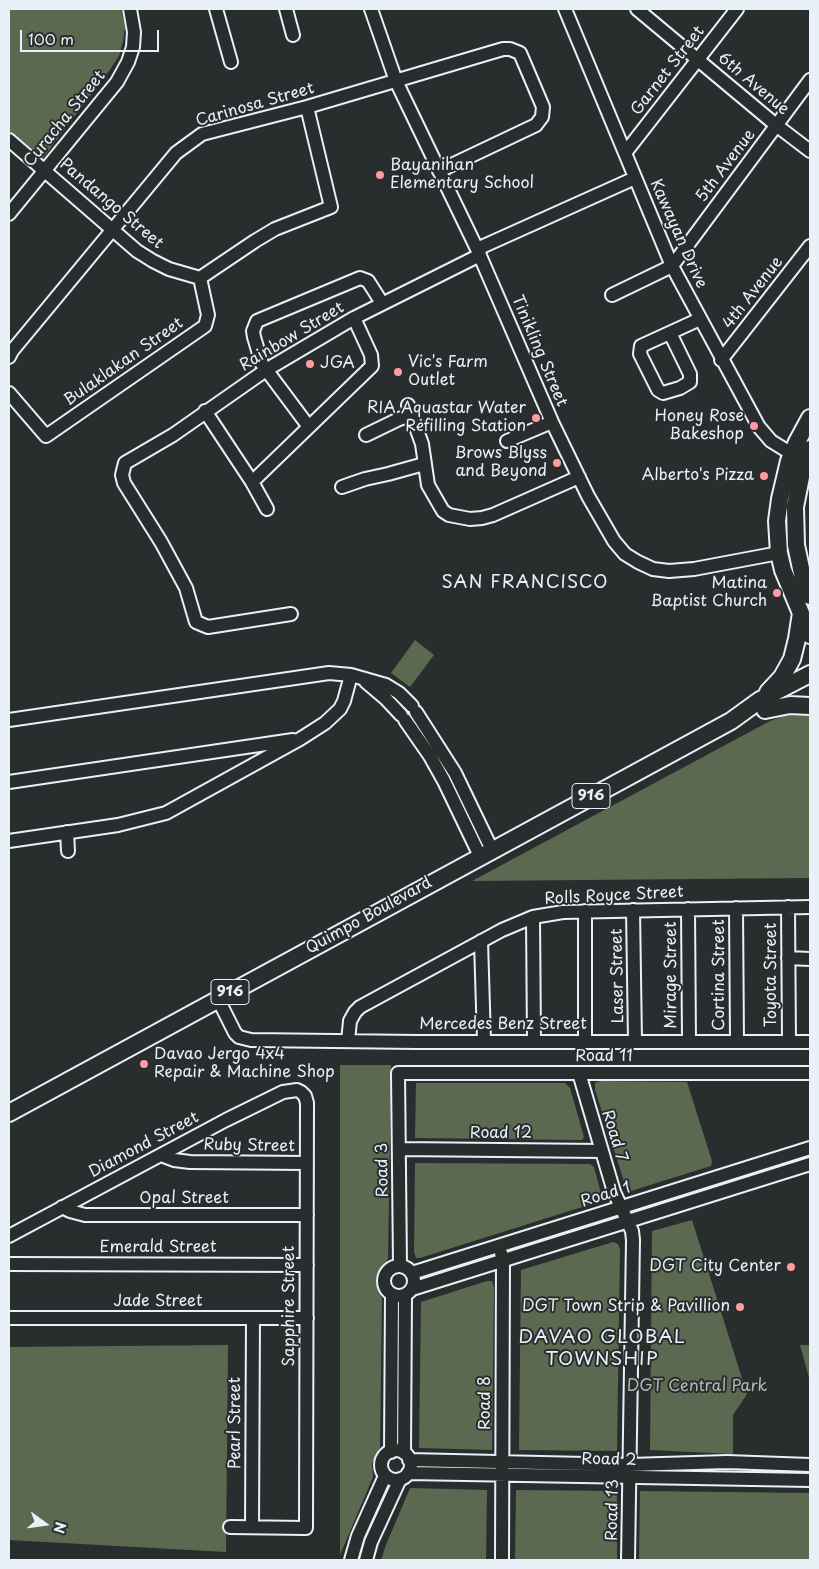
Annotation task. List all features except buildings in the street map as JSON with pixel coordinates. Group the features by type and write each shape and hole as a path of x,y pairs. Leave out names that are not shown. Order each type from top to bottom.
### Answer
{"main road":[{"path":"810,418 792,454 780,499 778,521 779,553 786,577 810,635"},
{"path":"810,448 802,472 795,507 796,545 803,578 810,596"},
{"path":"762,705 789,666 798,639 800,613"},
{"name":"Quimpo Boulevard","path":"9,1113 762,705 810,674"},
{"name":"Quimpo Boulevard","path":"762,705 810,686"},
{"path":"762,705 810,706"}],"street":[{"name":"Curacha Street","path":"9,214 117,82 128,62 133,46 134,32 130,9"},
{"path":"216,9 232,62"},
{"path":"286,9 294,35"},
{"name":"Tinikling Street","path":"371,9 396,81 479,252 552,422 588,496 614,541 624,554 653,569 669,571 694,569 779,553"},
{"name":"Kawayan Drive","path":"565,9 672,266 762,432 775,444 792,454"},
{"name":"6th Avenue","path":"637,9 776,125 810,150"},
{"name":"Garnet Street","path":"625,152 737,9"},
{"name":"Carinosa Street","path":"9,357 12,351 113,231 162,168 176,152 202,134 307,107 504,50 515,50 520,53 542,107 542,117 536,125 439,171"},
{"name":"5th Avenue","path":"612,295 672,266 810,80"},
{"path":"200,278 275,229 331,207 307,107"},
{"name":"Pandango Street","path":"9,140 113,231 153,261 169,269 200,278"},
{"name":"Rainbow Street","path":"291,614 208,627 196,622 186,588 161,542 124,483 122,469 128,461 172,435 266,370 354,318 479,252 635,178"},
{"name":"4th Avenue","path":"722,360 810,246"},
{"name":"Bulaklakan Street","path":"9,393 46,436 205,326 208,315 200,278"},
{"path":"310,427 266,370 258,352 253,331 257,321 360,278 368,281 382,303"},
{"path":"252,482 372,366 371,354 354,318"},
{"path":"670,333 690,374 690,382 680,388 663,392 658,390 640,354 640,350 644,344 700,319"},
{"path":"366,435 399,419 410,410 422,444 428,485 443,511 457,517 470,519 493,515 579,477"},
{"path":"205,411 252,482 267,509"},
{"path":"507,441 552,422"},
{"path":"342,487 365,478 424,464"},
{"path":"9,720 329,673 355,676 392,688 414,709 459,780 486,853"},
{"path":"355,676 386,699 403,717 444,780 486,853"},
{"path":"9,841 135,822 166,814 325,723 340,709 355,676"},
{"path":"413,732 424,724"},
{"path":"9,782 300,739"},
{"path":"67,832 68,852"},
{"name":"Toyota Street","path":"788,907 789,1042"},
{"name":"Rolls Royce Street","path":"348,1041 350,1021 360,1007 481,941 533,917 563,912 585,911 810,907"},
{"name":"Cortina Street","path":"736,908 737,1042"},
{"name":"Mirage Street","path":"688,909 689,1041"},
{"name":"Laser Street","path":"633,910 635,1041"},
{"path":"585,911 585,1041"},
{"path":"533,917 534,1041"},
{"path":"481,941 484,1041"},
{"path":"788,958 810,959"},
{"name":"Mercedes Benz Street","path":"218,999 235,1033 245,1039 810,1042"},
{"name":"Road 11","path":"398,1072 810,1073"},
{"name":"Road 3","path":"398,1072 399,1149 406,1270"},
{"name":"Road 7","path":"579,1073 614,1192 628,1222"},
{"name":"Diamond Street","path":"9,1236 283,1092 297,1090"},
{"name":"Sapphire Street","path":"252,1527 306,1528 307,1103 305,1096 297,1090"},
{"name":"Road 1","path":"406,1270 498,1246 810,1148"},
{"name":"Road 12","path":"399,1149 602,1150"},
{"name":"Ruby Street","path":"161,1155 174,1160 190,1162 307,1163"},
{"name":"Road 1","path":"409,1292 503,1260 810,1164"},
{"path":"677,1190 681,1205"},
{"name":"Opal Street","path":"62,1207 85,1215 307,1215"},
{"name":"Road 13","path":"628,1222 632,1231 634,1252 628,1560"},
{"name":"Road 8","path":"498,1246 503,1260 502,1560"},
{"name":"Emerald Street","path":"9,1264 307,1264"},
{"path":"366,1560 371,1542 410,1467 407,1456 409,1292 414,1281 406,1270 396,1267 388,1271 385,1279 386,1288 392,1294 396,1296 409,1292"},
{"path":"391,1452 392,1294"},
{"name":"Jade Street","path":"9,1318 307,1318"},
{"name":"Pearl Street","path":"252,1527 253,1318"},
{"path":"404,1476 392,1480 385,1476 381,1464 384,1456 391,1452 395,1451 407,1456"},
{"name":"Road 2","path":"407,1456 502,1468 630,1471 726,1479 810,1480"},
{"path":"726,1479 727,1462"},
{"name":"Road 2","path":"630,1471 727,1462 810,1465"},
{"name":"Road 2","path":"404,1476 502,1468"},
{"path":"351,1560 358,1536 385,1476"},
{"path":"230,1527 252,1527"}],"green space":[{"path":"9,9 121,9 125,28 119,56 42,159 9,131"},
{"path":"415,640 434,655 410,687 391,673"},
{"path":"810,712 810,878 472,881 770,721 784,716"},
{"path":"340,1065 391,1065 388,1259 383,1264 377,1277 379,1292 382,1298 380,1447 372,1464 373,1477 340,1555"},
{"path":"600,1081 687,1082 712,1161 711,1166 627,1191 595,1090 595,1083"},
{"path":"416,1083 565,1083 570,1088 584,1137 582,1140 415,1138"},
{"path":"415,1163 590,1164 594,1167 602,1197 598,1202 416,1258 414,1252"},
{"name":"DGT Central Park","path":"692,1220 747,1394 733,1415 733,1454 650,1450 652,1231"},
{"path":"613,1242 618,1244 620,1249 617,1451 519,1450 521,1270"},
{"path":"492,1281 494,1287 492,1450 419,1448 421,1302"},
{"path":"228,1345 226,1552 9,1540 9,1347"},
{"path":"800,1345 810,1345 810,1381"},
{"path":"410,1488 487,1490 486,1560 381,1560"},
{"path":"516,1490 617,1491 617,1560 515,1560"},
{"path":"640,1491 810,1493 810,1560 639,1560"}],"place":[{"name":"Bayanihan Elementary School","path":"380,175"},
{"name":"JGA","path":"310,364"},
{"name":"Vic's Farm Outlet","path":"398,372"},
{"name":"RIA Aquastar Water Refilling Station","path":"536,418"},
{"name":"Honey Rose Bakeshop","path":"754,426"},
{"name":"Brows Blyss and Beyond","path":"557,463"},
{"name":"Alberto's Pizza","path":"764,476"},
{"name":"Matina Baptist Church","path":"777,593"},
{"name":"Davao Jergo 4x4 Repair & Machine Shop","path":"144,1064"},
{"name":"DGT City Center","path":"791,1267"},
{"name":"DGT Town Strip & Pavillion","path":"740,1307"}],"district":[{"name":"SAN FRANCISCO","path":"525,583"},
{"name":"DAVAO GLOBAL TOWNSHIP","path":"602,1349"}]}
